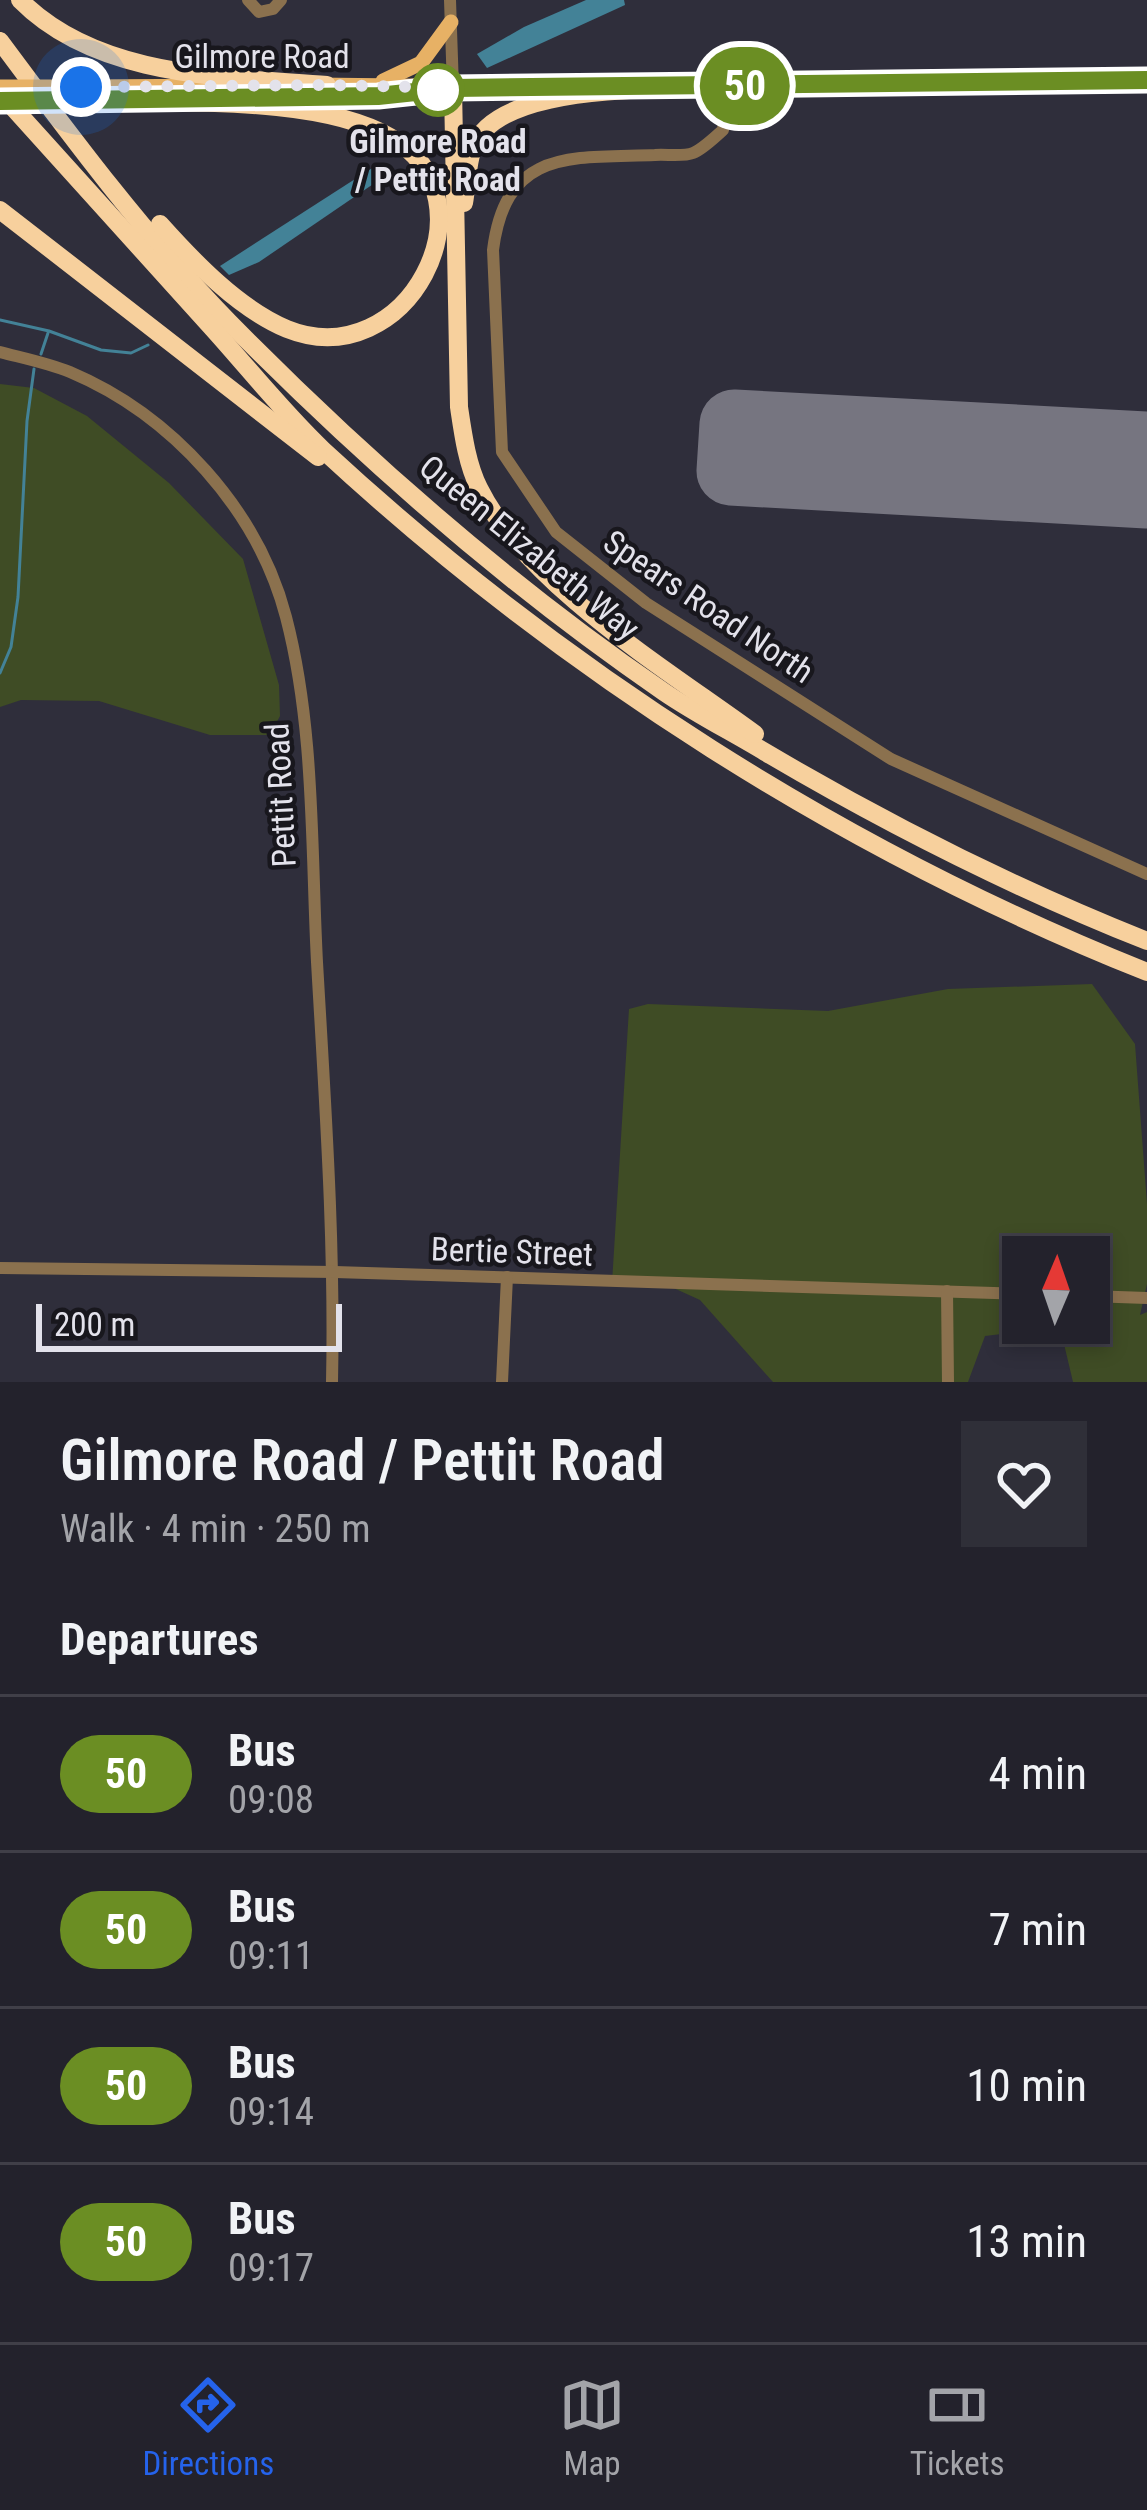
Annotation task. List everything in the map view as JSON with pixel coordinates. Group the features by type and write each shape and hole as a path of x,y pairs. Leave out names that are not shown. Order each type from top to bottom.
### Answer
{"highway":[{"path":"20,0 55,30 130,60 236,78 326,85"},
{"name":"Queen Elizabeth Way","path":"0,41 84,153 226,319 313,404 520,584 666,693 846,800 1088,918 1147,941"},
{"path":"456,262 473,146 488,126 524,105 688,87"},
{"path":"453,88 464,440 478,486 506,531 602,622 846,800"},
{"path":"39,93 172,238 242,302 290,330 329,337 368,328 400,308 428,272 438,223 434,197 425,173 393,138 352,120 313,112 87,94"},
{"name":"Queen Elizabeth Way","path":"0,94 319,446 415,532 598,674 745,771 896,858 1054,935 1147,972"},
{"path":"0,210 415,532"}],"main road":[{"path":"369,85 421,63 451,22"},
{"name":"Gilmore Road","path":"87,94 326,85 688,87 1147,80"},
{"name":"Gilmore Road","path":"0,94 378,96 453,88"}],"street":[{"path":"248,0 259,12 281,0"},
{"path":"450,0 453,88"},
{"name":"Spears Road North","path":"729,86 724,130 693,153 569,158 541,167 507,194 493,250 502,452 556,532 646,603 891,758 1147,874"},
{"name":"Pettit Road","path":"0,352 67,370 113,393 198,460 244,520 286,616 303,713 334,1272 332,1382"},
{"name":"Bertie Street","path":"0,1268 334,1272 1002,1293"},
{"path":"502,1382 507,1277"},
{"path":"947,1291 948,1382"},
{"path":"1110,1297 1147,1298"}],"green space":[{"path":"0,384 34,388 87,416 169,483 243,559 279,685 280,716 270,735 210,735 99,701 21,700 0,707"},
{"path":"1092,984 1135,1044 1147,1204 1147,1284 1140,1315 1147,1312 1147,1382 1073,1382 1064,1344 1110,1344 1110,1236 1002,1236 1002,1334 985,1336 968,1382 773,1382 700,1300 667,1285 612,1283 629,1009 648,1004 828,1011 948,989"}],"water":[{"path":"586,0 624,0 625,5 487,68 477,54 524,27"},
{"path":"380,163 388,171 385,176 259,262 229,275 220,266"}],"waterway":[{"path":"0,320 101,350 131,353 148,345"},
{"path":"41,354 48,333"},
{"path":"0,673 11,647 18,597 34,369"}],"runway":[{"path":"1147,446 734,424 731,471 1147,494"}],"bus line":[{"name":"50","path":"0,101 378,96 453,88 1147,80"}],"place":[{"name":"Gilmore Road / Pettit Road","path":"438,90"}],"route":[{"path":"81,87 453,88 438,90"}]}
